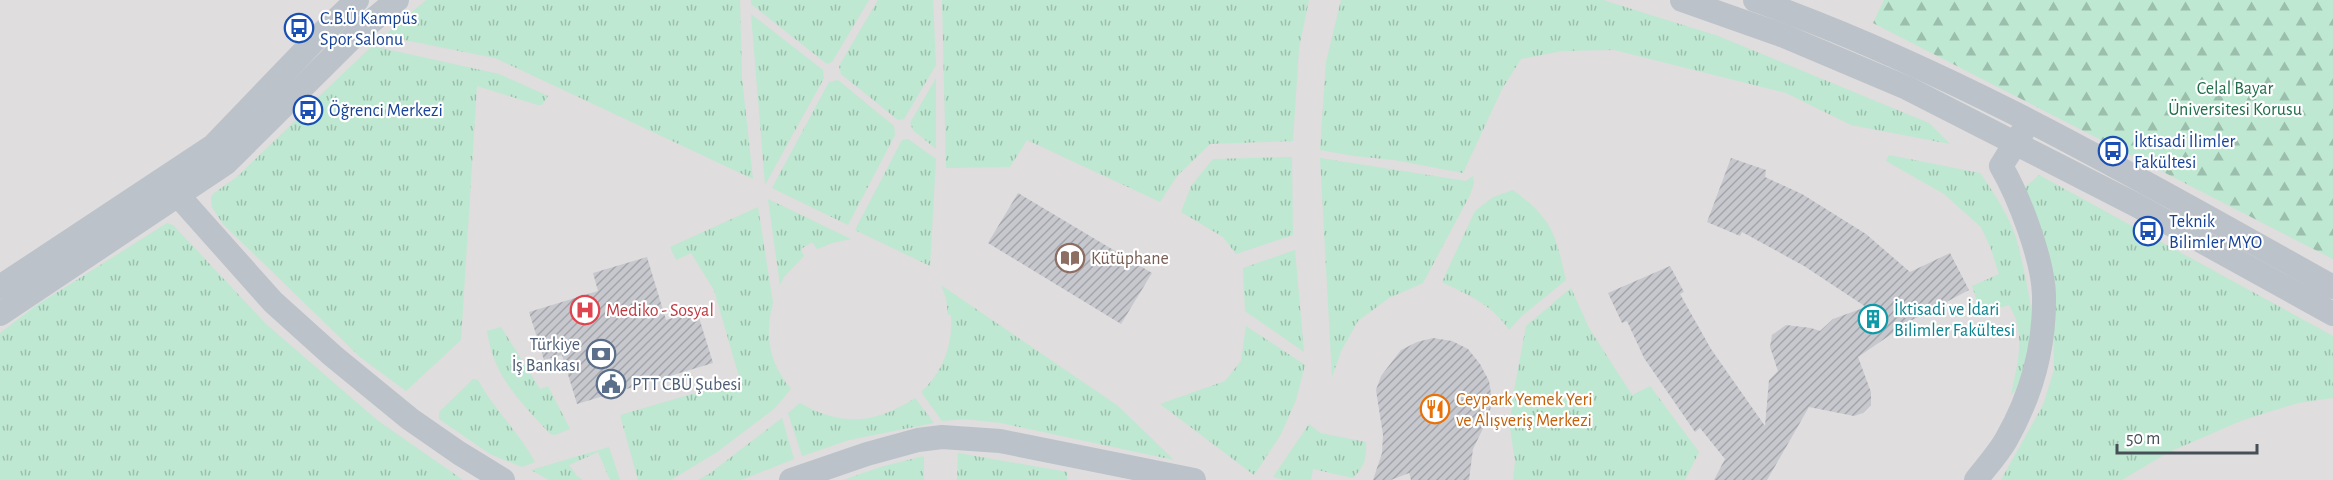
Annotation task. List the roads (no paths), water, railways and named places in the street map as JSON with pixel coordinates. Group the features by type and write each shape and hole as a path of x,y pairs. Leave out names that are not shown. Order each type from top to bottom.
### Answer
{"street":[{"path":"0,314 170,187 357,0"},
{"path":"0,287 170,187 226,163 355,35 397,0"},
{"path":"1682,0 1784,36 1907,88 2136,205 2333,314"},
{"path":"1755,0 1918,66 2029,121 2149,184 2333,287"},
{"path":"1976,480 2005,442 2022,411 2035,371 2042,329 2044,294 2040,263 2015,191 2001,166 2029,121"},
{"path":"170,187 273,302 333,356 411,419 459,453 503,480"},
{"path":"790,480 867,454 918,440 942,437 1000,441 1194,480"}],"place":[{"name":"C.B.Ü Kampüs Spor Salonu","path":"299,28"},
{"name":"Öğrenci Merkezi","path":"308,110"},
{"name":"İktisadi İlimler Fakültesi","path":"2113,151"},
{"name":"Teknik Bilimler MYO","path":"2148,231"},
{"name":"Kütüphane","path":"1070,258"},
{"name":"Mediko - Sosyal","path":"585,310"},
{"name":"İktisadi ve İdari Bilimler Fakültesi","path":"1873,319"},
{"name":"Türkiye İş Bankası","path":"601,354"},
{"name":"PTT CBÜ Şubesi","path":"611,384"},
{"name":"Ceypark Yemek Yeri ve Alışveriş Merkezi","path":"1435,409"}],"park label":[{"name":"Celal Bayar Üniversitesi Korusu","path":"2235,98"}]}
